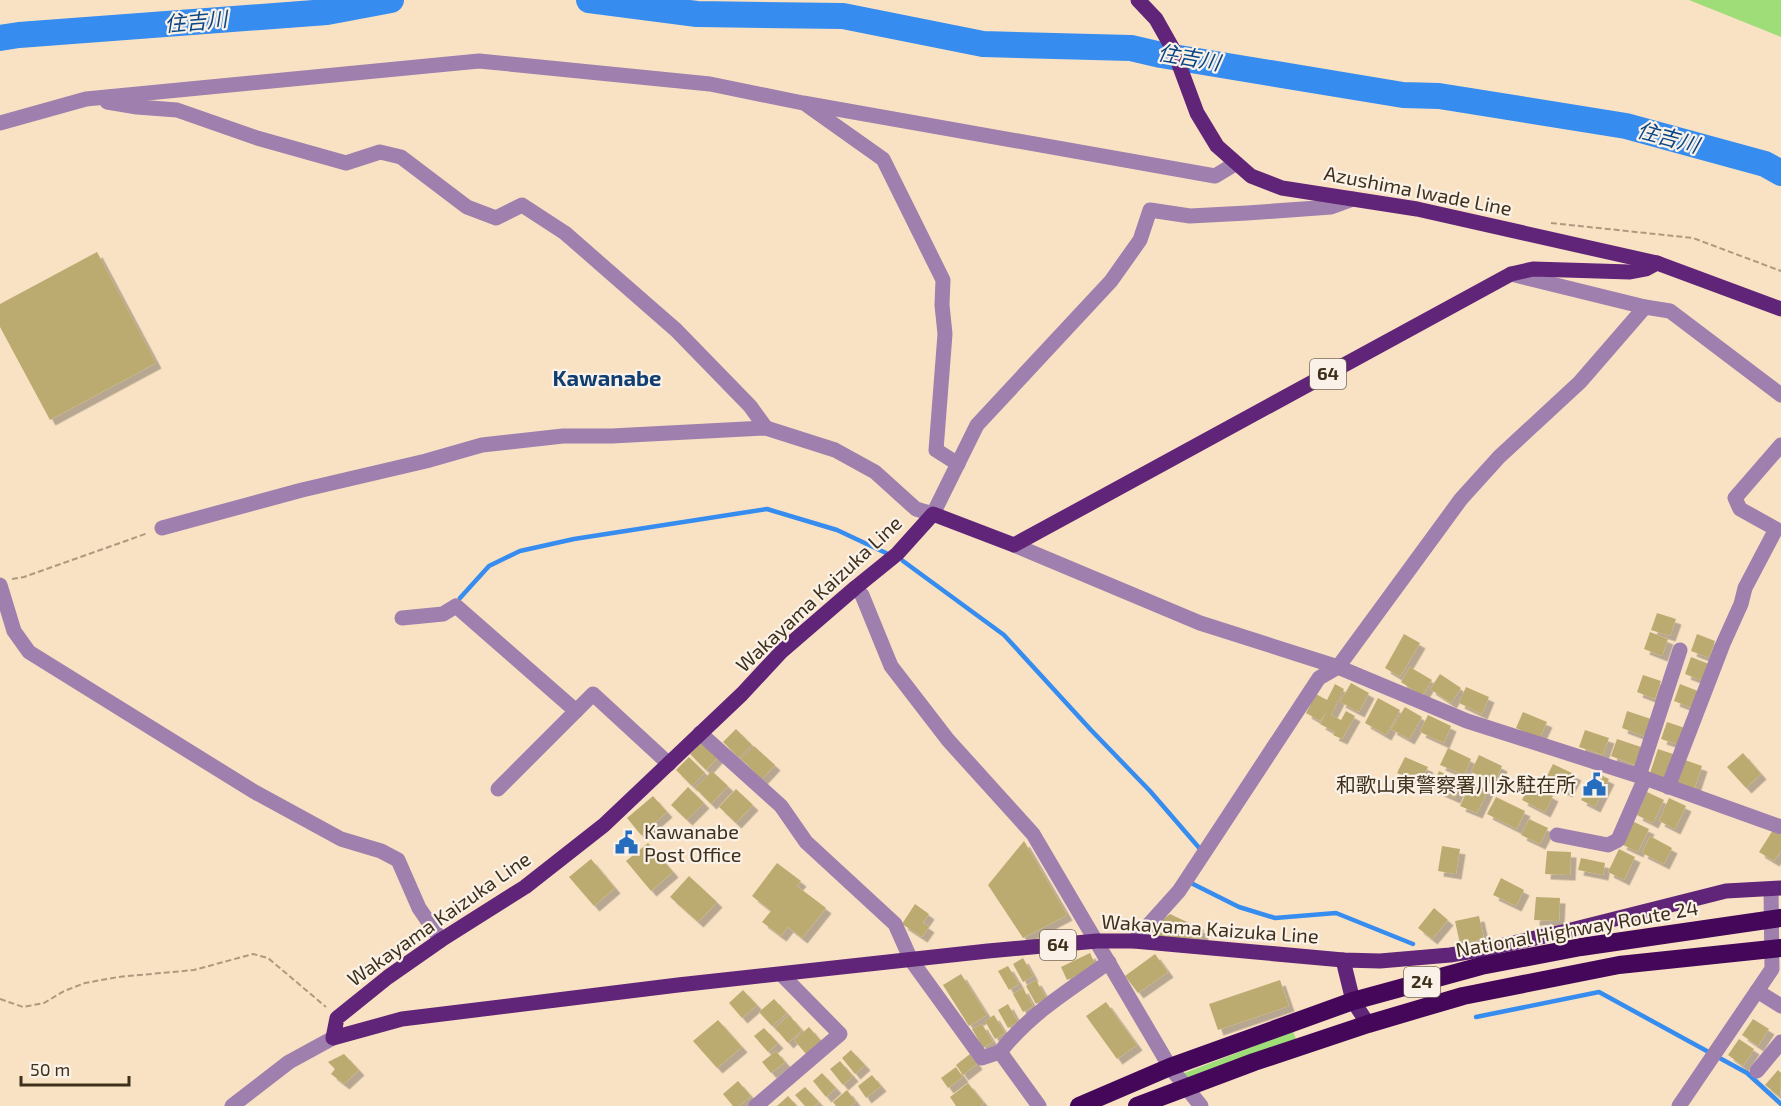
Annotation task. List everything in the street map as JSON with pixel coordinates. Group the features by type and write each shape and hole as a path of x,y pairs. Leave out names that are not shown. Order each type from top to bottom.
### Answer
{"highway":[{"name":"National Highway Route 24","path":"1079,1106 1170,1067 1353,1001 1481,966 1581,947 1777,918"},
{"name":"24","path":"1137,1106 1254,1062 1462,996 1619,965 1777,948"}],"main road":[{"name":"Azushima Iwade Line","path":"1137,0 1156,19 1174,51 1197,113 1217,146 1251,176 1282,188 1417,209 1657,263 1781,309"},
{"name":"64","path":"1014,545 1511,274 1533,269 1630,272 1646,269 1657,263"},
{"path":"933,514 1014,545"},
{"name":"Wakayama Kaizuka Line","path":"337,1018 388,977 441,940 525,887 604,825 742,694 782,651 897,554 933,514"},
{"name":"Wakayama Kaizuka Line","path":"333,1038 402,1019 678,985 1097,941 1134,941 1343,960 1380,961 1450,955 1486,949 1726,891 1776,888"},
{"path":"1343,960 1353,1001 1368,1024"},
{"path":"333,1038 337,1018"}],"street":[{"path":"0,123 86,99 479,62 710,84 803,103 1215,176 1236,164"},
{"path":"86,99 137,107 177,110 257,138 346,163 380,152 401,157 467,207 496,218 522,205 565,233 676,330 750,406 766,428"},
{"path":"803,103 883,159 943,280 942,305 945,334 936,450 958,464"},
{"path":"162,528 482,445 563,436 612,436 766,428 835,450 875,472 916,509 933,514 977,425 1111,280 1140,240 1150,210 1190,216 1246,213 1330,207 1353,199"},
{"path":"1511,274 1670,311 1781,395"},
{"path":"1134,941 1179,891 1320,678 1338,667 1461,499 1499,457 1580,382 1645,307"},
{"path":"1668,787 1723,644 1741,604 1745,588 1776,528 1740,509 1734,498 1781,445"},
{"path":"1014,545 1200,623 1338,667 1467,721 1642,777 1781,826"},
{"path":"4,583 14,631 29,652 253,791 341,839 381,851 398,860 419,908 441,940"},
{"path":"855,588 862,596 891,666 948,740 1033,834 1170,1067 1201,1106"},
{"path":"402,618 443,614 456,606 576,711"},
{"path":"1557,835 1608,845 1618,840 1642,777 1680,650"},
{"path":"498,789 593,694 669,764"},
{"path":"700,733 781,806 806,842 895,924 911,960 982,1058 1000,1052 1017,1030 1039,1011 1109,962"},
{"path":"1679,1106 1772,969 1777,948 1776,888"},
{"path":"756,1106 840,1034 782,975"},
{"path":"1757,991 1781,1006"},
{"path":"232,1106 289,1062 333,1038"},
{"path":"1757,1071 1781,1042"},
{"path":"1000,1052 1039,1106"}],"path":[{"path":"1548,222 1693,238 1781,271"},
{"path":"4,583 162,528"},
{"path":"0,999 23,1007 44,1003 64,991 85,983 118,977 194,970 253,954 268,958 317,998 337,1018"}],"green space":[{"path":"1689,0 1781,0 1781,37"},
{"path":"1293,1031 1296,1039 1184,1079 1182,1074"}],"building":[{"path":"97,252 156,363 50,420 0,327 0,304"},
{"path":"1657,613 1676,619 1670,636 1651,630"},
{"path":"1650,632 1668,639 1662,656 1644,649"},
{"path":"1404,634 1420,643 1400,677 1385,668"},
{"path":"1697,634 1715,641 1709,658 1691,651"},
{"path":"1691,657 1709,664 1703,681 1685,674"},
{"path":"1410,667 1432,680 1422,696 1401,682"},
{"path":"1440,674 1461,688 1451,703 1430,689"},
{"path":"1643,675 1661,681 1655,699 1637,692"},
{"path":"1351,683 1369,693 1359,712 1340,702"},
{"path":"1335,684 1344,689 1331,715 1341,720 1346,711 1355,716 1342,739 1333,735 1335,732 1320,724 1327,711 1320,721 1306,713 1316,694 1327,700"},
{"path":"1680,684 1698,691 1692,708 1674,701"},
{"path":"1466,687 1489,697 1482,714 1459,703"},
{"path":"1378,698 1400,710 1386,735 1365,723"},
{"path":"1405,707 1422,717 1409,739 1391,729"},
{"path":"1627,711 1651,719 1646,737 1622,728"},
{"path":"1523,712 1547,722 1539,739 1516,728"},
{"path":"1428,715 1451,726 1444,743 1420,732"},
{"path":"1667,722 1685,728 1679,745 1661,739"},
{"path":"736,729 752,745 739,758 723,742"},
{"path":"1585,730 1609,738 1603,755 1579,747"},
{"path":"1617,739 1641,747 1635,765 1611,756"},
{"path":"702,742 718,757 706,770 690,754"},
{"path":"754,746 775,765 762,779 741,759"},
{"path":"1448,748 1471,759 1464,775 1440,765"},
{"path":"1658,749 1676,755 1668,779 1650,773"},
{"path":"1743,753 1761,774 1746,788 1727,767"},
{"path":"1479,755 1502,766 1495,782 1471,772"},
{"path":"689,757 705,773 692,786 676,770"},
{"path":"1405,757 1428,767 1420,784 1397,773"},
{"path":"1685,760 1702,766 1694,790 1677,784"},
{"path":"1553,764 1576,775 1567,792 1545,780"},
{"path":"712,771 728,786 711,804 695,788"},
{"path":"1439,771 1462,782 1455,798 1432,788"},
{"path":"1595,772 1609,779 1595,807 1581,800"},
{"path":"1471,782 1488,790 1477,813 1460,806"},
{"path":"1530,784 1553,796 1545,812 1522,800"},
{"path":"688,787 704,803 687,820 671,805"},
{"path":"736,789 753,805 736,823 719,807"},
{"path":"1647,792 1664,800 1653,823 1637,815"},
{"path":"653,796 667,812 641,835 627,818"},
{"path":"1496,797 1525,811 1517,829 1487,814"},
{"path":"1669,798 1686,806 1675,829 1659,821"},
{"path":"1529,819 1548,828 1540,844 1521,835"},
{"path":"1632,821 1649,829 1638,852 1621,844"},
{"path":"1773,830 1781,835 1781,851 1774,861 1759,852"},
{"path":"1650,836 1672,848 1664,864 1642,853"},
{"path":"1024,841 1067,915 1023,938 988,885"},
{"path":"648,843 673,872 651,891 626,861"},
{"path":"1442,846 1460,849 1456,874 1438,871"},
{"path":"1619,849 1635,857 1624,880 1608,872"},
{"path":"1547,851 1571,852 1570,875 1545,874"},
{"path":"1581,858 1605,863 1603,875 1578,870"},
{"path":"591,859 615,888 594,906 569,877"},
{"path":"777,863 801,881 797,886 826,908 802,938 788,927 781,936 762,922 771,911 752,896"},
{"path":"689,876 717,902 698,922 670,897"},
{"path":"1501,878 1524,890 1516,906 1493,895"},
{"path":"1536,897 1560,898 1559,921 1534,920"},
{"path":"915,904 929,914 923,923 929,927 922,937 902,924"},
{"path":"1434,908 1448,920 1432,939 1418,928"},
{"path":"1170,914 1204,930 1201,939 1154,936 1151,928"},
{"path":"1479,916 1484,939 1460,944 1455,921"},
{"path":"1090,953 1096,966 1067,980 1061,967"},
{"path":"1155,954 1168,972 1138,993 1125,976"},
{"path":"1023,958 1033,976 1023,982 1013,964"},
{"path":"1008,966 1019,984 1009,990 998,971"},
{"path":"961,974 987,1015 969,1026 943,985"},
{"path":"1036,980 1046,998 1036,1004 1026,986"},
{"path":"1280,980 1289,1006 1218,1030 1209,1004"},
{"path":"1023,988 1033,1006 1023,1012 1013,994"},
{"path":"743,990 757,1005 742,1018 729,1003"},
{"path":"774,999 787,1013 772,1026 759,1012"},
{"path":"1106,1002 1137,1045 1117,1059 1086,1016"},
{"path":"1008,1004 1018,1022 1008,1028 998,1010"},
{"path":"789,1015 802,1030 788,1043 775,1028"},
{"path":"994,1015 1005,1033 995,1039 985,1021"},
{"path":"1753,1019 1769,1029 1758,1046 1742,1035"},
{"path":"718,1020 742,1047 717,1068 693,1041"},
{"path":"982,1024 993,1042 983,1048 972,1029"},
{"path":"809,1027 822,1042 807,1055 794,1040"},
{"path":"764,1028 778,1043 768,1052 754,1036"},
{"path":"1739,1039 1754,1049 1743,1066 1728,1055"},
{"path":"851,1050 865,1065 855,1074 842,1058"},
{"path":"776,1051 785,1062 771,1073 762,1062"},
{"path":"344,1054 359,1070 344,1084 331,1074 335,1069 328,1062"},
{"path":"970,1054 977,1064 963,1075 956,1065"},
{"path":"840,1061 853,1076 843,1085 830,1069"},
{"path":"956,1067 963,1077 948,1088 941,1078"},
{"path":"1778,1070 1781,1073 1780,1097 1765,1085"},
{"path":"822,1073 836,1088 826,1097 813,1081"},
{"path":"872,1075 881,1086 866,1098 858,1086"},
{"path":"738,1081 751,1096 739,1106 733,1106 723,1094"},
{"path":"968,1083 984,1103 980,1106 956,1106 950,1097"},
{"path":"805,1087 819,1102 814,1106 805,1106 795,1095"},
{"path":"847,1090 856,1102 850,1106 836,1106 833,1102"},
{"path":"788,1096 797,1106 777,1106"}],"waterway":[{"name":"住吉川","path":"0,38 327,12 391,0"},
{"name":"住吉川","path":"589,0 697,14 843,16 983,44 1131,48 1403,95 1439,96 1626,126 1765,164 1781,173"},
{"path":"460,598 489,566 520,551 574,539 767,509 837,530 886,553"},
{"path":"903,561 1004,635 1150,791 1201,850"},
{"path":"1189,882 1239,907 1275,918 1336,913 1413,944"},
{"path":"1476,1017 1599,992 1747,1073 1781,1104"}],"place":[{"name":"和歌山東警察署川永駐在所","path":"1594,785"},
{"name":"Kawanabe Post Office","path":"626,843"}],"district":[{"name":"Kawanabe","path":"607,378"}]}
